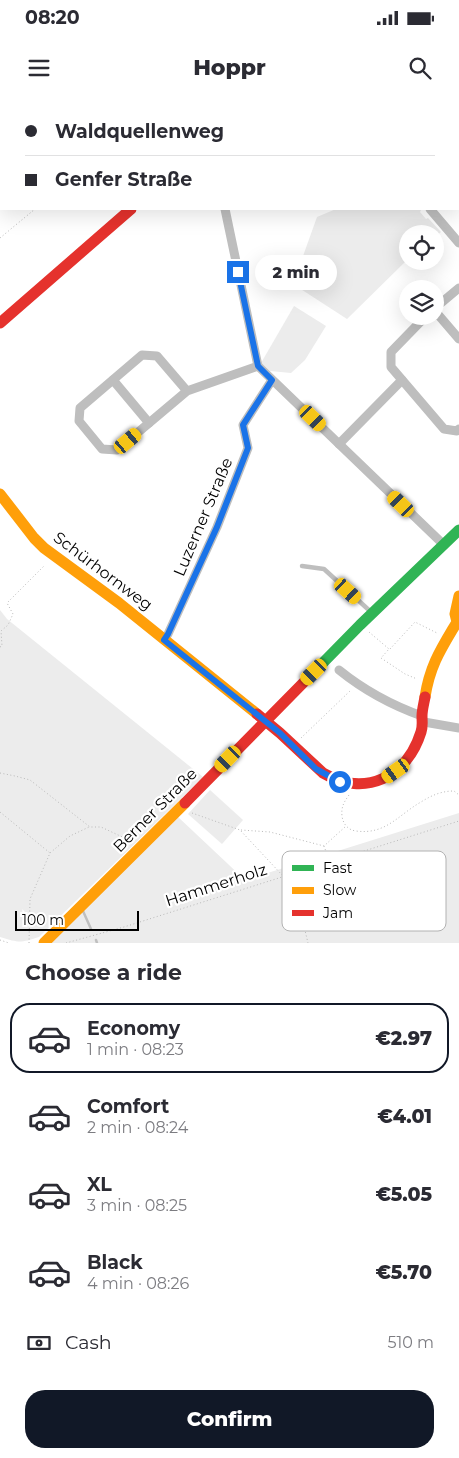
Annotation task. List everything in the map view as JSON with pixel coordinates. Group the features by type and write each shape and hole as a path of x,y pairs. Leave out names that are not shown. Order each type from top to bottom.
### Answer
{"street":[{"path":"0,323 130,210"},
{"path":"224,210 258,366 443,544"},
{"path":"431,210 459,243"},
{"path":"444,302 459,288"},
{"path":"444,321 459,340"},
{"path":"417,325 391,352 391,367 444,429 457,431 459,429"},
{"path":"187,391 157,356 142,355 80,408 79,421 102,449 117,450 187,391 258,366"},
{"path":"113,380 149,423"},
{"name":"Luzerner Straße","path":"164,640 217,527 248,448 243,425 272,380"},
{"path":"340,444 402,380"},
{"name":"Schürhornweg","path":"0,494 34,538 54,556 129,610 293,746 316,769 340,782 354,786"},
{"name":"Berner Straße","path":"44,943 372,613 443,544 458,534"},
{"path":"354,786 372,784 385,779 405,762 412,751 423,719 427,683 434,661 458,623 455,614 459,596"},
{"path":"340,670 356,684 397,707 423,719 459,728"}],"lane":[{"path":"302,566 324,569 372,613"}],"path":[{"path":"0,238 34,210"},
{"path":"0,647 2,646 2,630 8,625 13,614 7,603 54,556"},
{"path":"427,683 405,674 381,658 415,622 449,638"},
{"path":"369,632 389,649"},
{"path":"293,746 356,684"},
{"path":"0,773 30,780 90,827"},
{"path":"354,786 342,803 342,818 345,826 352,831 368,833 385,827 422,801 443,791 454,791 459,795"},
{"path":"179,809 240,830 270,832 324,846"},
{"path":"0,812 50,853"},
{"name":"Hammerholz","path":"360,851 459,821"},
{"path":"29,943 30,899 50,853 70,836 95,826 106,828 141,846"},
{"path":"324,846 345,826"},
{"path":"240,830 282,875"},
{"path":"324,846 326,851"},
{"name":"Hammerholz","path":"66,943 124,927 282,876"},
{"path":"0,940 9,943"}],"shaded area":[{"path":"334,210 421,210 420,212 426,219 428,218 434,225 399,225 399,268 347,319 293,284 317,217"},
{"path":"294,306 326,326 305,360 291,373 270,371 261,363"},
{"path":"0,610 7,619 203,777 39,937 20,942 0,937"},
{"path":"210,790 243,820 222,844 188,814"},
{"path":"459,813 459,943 49,943 177,816 245,880 282,868 282,931 446,931 446,851 338,851"}],"waterway":[{"path":"83,911 91,929"}],"traffic: fast":[{"path":"308,678 459,530"}],"traffic: slow":[{"path":"0,494 44,548 119,603 257,714"},
{"path":"425,697 433,666 457,622 455,614 459,596"},
{"path":"44,943 185,803"}],"traffic: jam":[{"path":"0,323 130,210"},
{"path":"185,803 308,678"},
{"path":"257,714 323,773 339,780 369,783 383,779 406,761 422,730 422,711 425,697"}],"route":[{"path":"238,272 258,366 272,380 243,425 248,448 217,527 164,640 280,733 316,769 340,782"}]}
